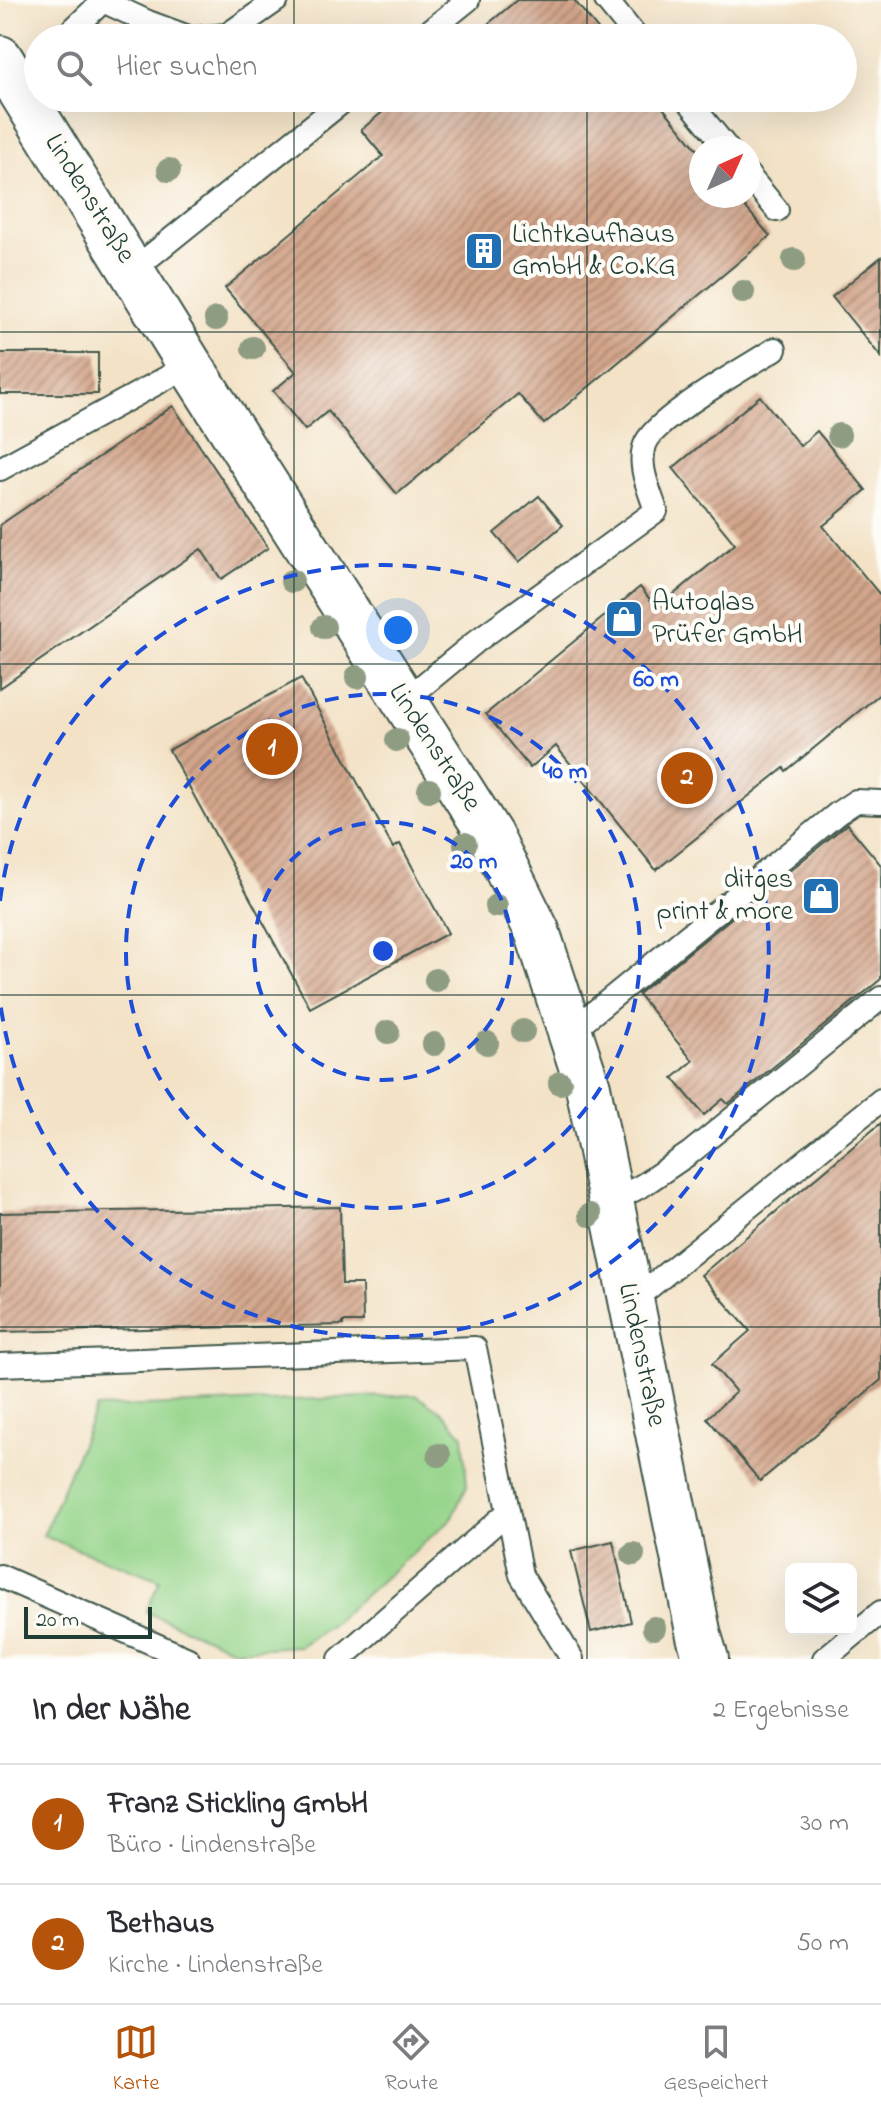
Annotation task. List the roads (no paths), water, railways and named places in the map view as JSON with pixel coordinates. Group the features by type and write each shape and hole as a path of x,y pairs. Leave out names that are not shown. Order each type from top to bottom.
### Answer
{"street":[{"name":"Lindenstraße","path":"43,112 190,365 490,835 537,931 588,1087 630,1303 706,1659"}],"lane":[{"path":"79,24 104,0 154,24"},
{"path":"243,24 277,0"},
{"path":"438,24 468,0"},
{"path":"606,0 626,24"},
{"path":"133,270 330,112"},
{"path":"697,112 717,136"},
{"path":"761,191 777,210"},
{"path":"404,701 478,640 656,511 642,463 645,442 665,421 775,349"},
{"path":"0,469 190,365"},
{"path":"570,1032 838,813 856,801 881,802"},
{"path":"611,1202 643,1185 690,1153 881,998"},
{"path":"630,1303 881,1100"},
{"path":"0,1365 475,1348 521,1575 572,1659"},
{"path":"340,1659 508,1512"},
{"path":"0,1576 188,1659"},
{"path":"824,1659 881,1612"}],"place":[{"name":"Lichtkaufhaus GmbH & Co.KG","path":"484,251"},
{"name":"Autoglas Prüfer GmbH","path":"624,619"},
{"name":"Franz Stickling GmbH","path":"272,749"},
{"name":"Bethaus","path":"687,778"},
{"name":"ditges print & more","path":"821,896"}]}
